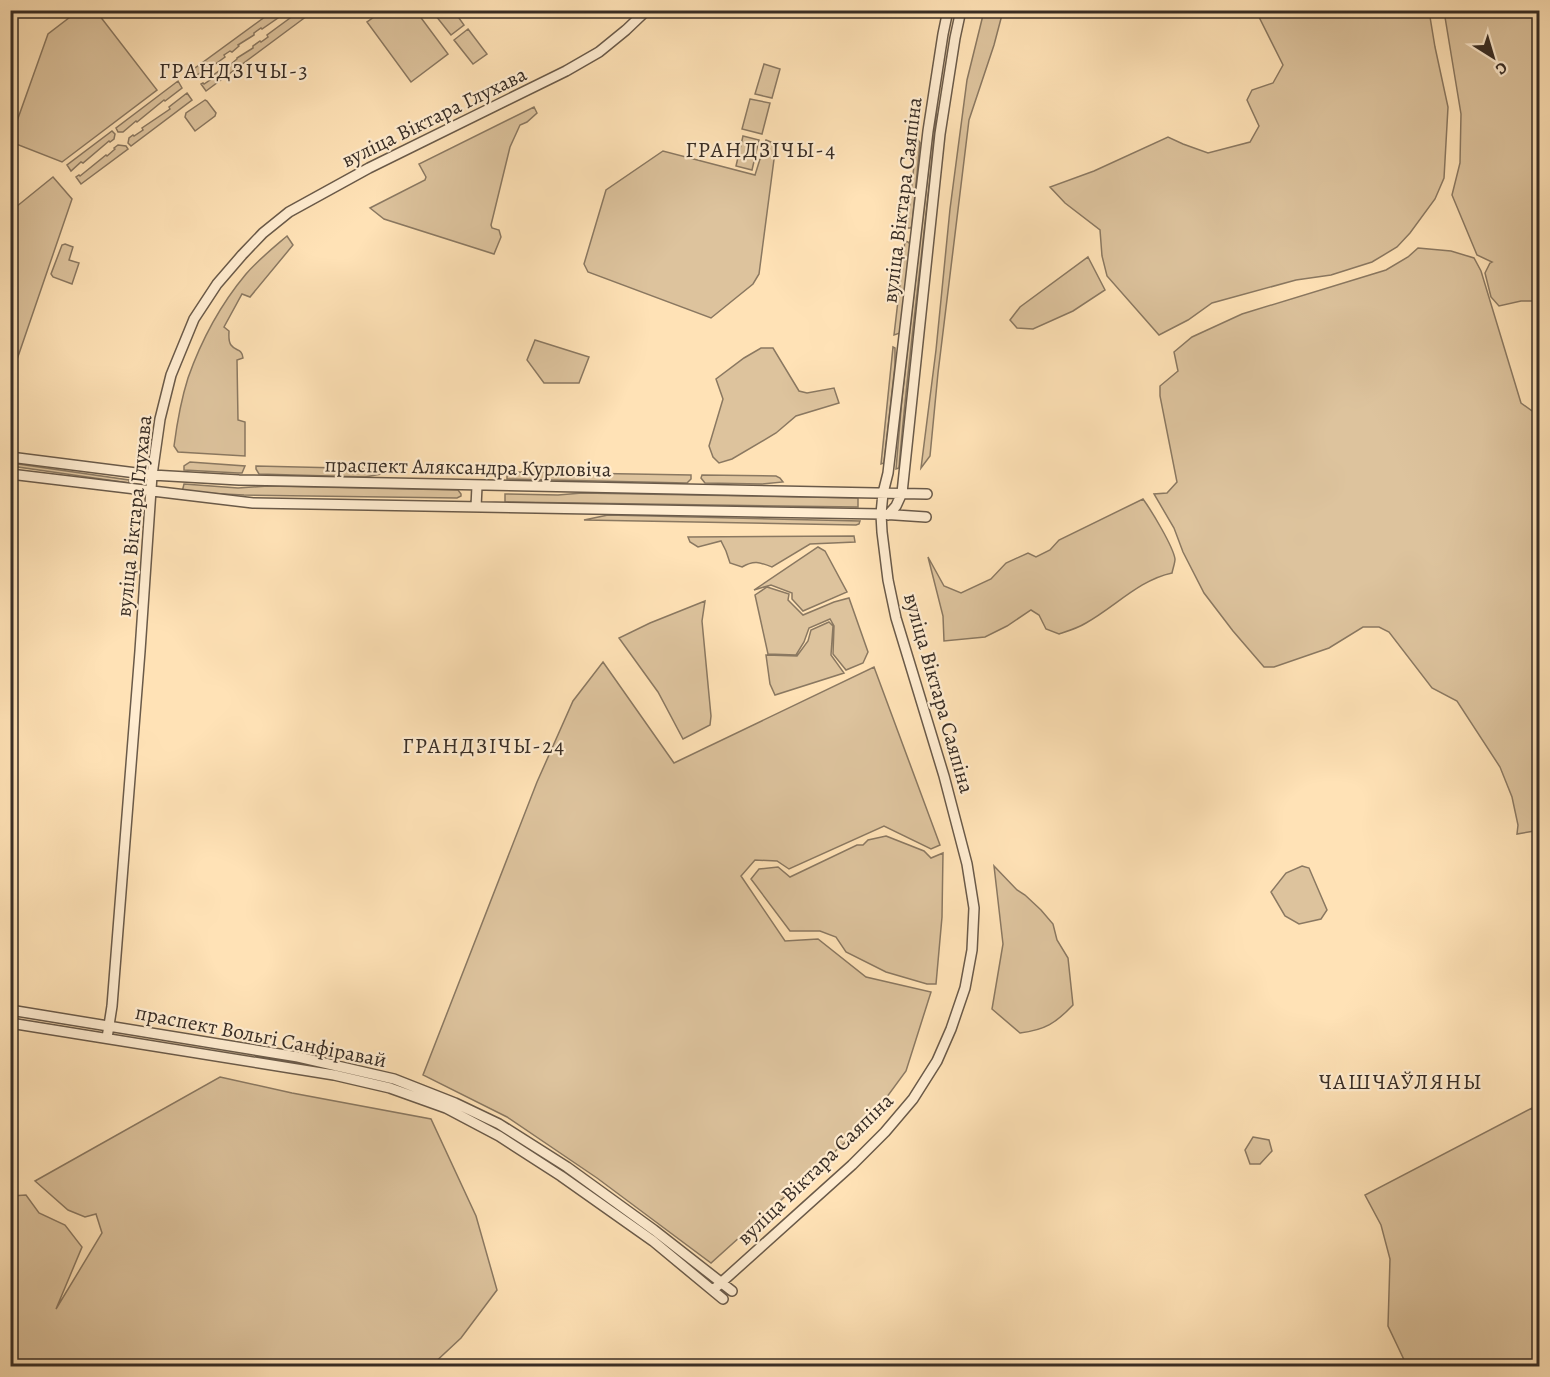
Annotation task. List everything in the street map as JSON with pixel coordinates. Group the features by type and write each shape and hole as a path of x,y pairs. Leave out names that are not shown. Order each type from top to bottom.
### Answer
{"street":[{"name":"вуліца Віктара Глухава","path":"107,1038 132,756 152,475 160,419 171,375 194,319 217,284 242,255 263,233 289,212 331,188 566,71 626,30 647,10"},
{"name":"вуліца Віктара Саяпіна","path":"713,1290 852,1165 885,1132 913,1099 937,1061 951,1029 965,988 972,950 974,908 967,864 950,798 896,618 882,532 883,493 888,473 928,131 948,10"},
{"name":"вуліца Віктара Саяпіна","path":"884,514 896,506 902,493 940,134 955,38 962,10"},
{"path":"943,34 955,38"},
{"name":"праспект Аляксандра Курловіча","path":"10,456 152,475 239,480 927,494"},
{"name":"праспект Аляксандра Курловіча","path":"10,474 253,503 884,514 926,518"},
{"path":"476,507 477,486"},
{"name":"праспект Вольгі Санфіравай","path":"10,1010 298,1056 394,1079 499,1124 567,1167 654,1230 732,1291"},
{"name":"праспект Вольгі Санфіравай","path":"10,1023 334,1075 390,1088 446,1108 499,1136 561,1176 653,1241 723,1299"},
{"path":"446,1108 457,1110 458,1106 455,1104"}],"shaded area":[{"path":"301,10 311,13 206,91 201,84 213,78 212,76 268,37 267,35"},
{"path":"384,10 416,11 448,54 411,82 367,22"},
{"path":"78,11 96,11 157,90 62,162 11,142 11,138 48,34"},
{"path":"273,11 288,11 254,33 196,78 191,71"},
{"path":"432,11 454,11 464,25 451,35"},
{"path":"984,11 1003,11 969,120 930,456 921,468 967,80"},
{"path":"1256,11 1429,11 1448,107 1444,178 1435,199 1410,233 1397,247 1372,262 1331,275 1296,280 1212,303 1188,320 1159,335 1107,276 1102,256 1100,230 1065,203 1050,187 1094,171 1168,137 1208,153 1250,142 1259,126 1247,100 1252,90 1273,83 1283,65"},
{"path":"1444,11 1539,11 1539,301 1521,301 1499,306 1491,297 1485,273 1492,262 1477,255 1452,195 1460,163 1461,114"},
{"path":"468,29 487,54 473,64 454,40"},
{"path":"764,64 780,69 772,98 755,94"},
{"path":"178,81 182,88 123,132 118,132 116,128"},
{"path":"187,93 192,100 131,146 128,143 129,138 143,130 142,128 170,109 169,107"},
{"path":"937,93 899,468 896,469 902,398"},
{"path":"750,99 770,103 762,134 742,129"},
{"path":"205,100 216,113 195,131 185,117 186,113"},
{"path":"534,107 537,113 520,125 510,147 491,225 492,228 499,230 501,237 494,254 384,219 370,208 425,180 426,177 419,164"},
{"path":"112,131 115,134 114,139 71,171 67,165"},
{"path":"743,136 759,140 752,170 736,166"},
{"path":"917,138 920,143 912,225 911,228 907,228"},
{"path":"766,140 776,144 759,274 753,284 711,318 588,272 584,264 606,190 663,151 755,175"},
{"path":"118,145 126,146 128,149 81,184 76,177 107,156"},
{"path":"53,177 72,199 11,377 11,211"},
{"path":"287,236 293,245 250,297 242,294 224,327 229,331 231,345 241,353 243,358 237,360 238,420 245,422 245,456 178,452 174,446 183,395 205,337 220,310 246,274"},
{"path":"905,241 910,244 900,333 894,335"},
{"path":"62,245 73,247 69,260 79,263 72,284 53,277 51,274"},
{"path":"1418,248 1451,251 1474,258 1481,271 1521,403 1539,416 1540,830 1517,834 1518,825 1512,797 1500,767 1457,701 1432,688 1389,632 1379,627 1363,627 1329,648 1274,667 1264,667 1204,593 1183,552 1174,528 1154,494 1167,493 1177,482 1160,396 1160,386 1178,371 1174,352 1192,337 1242,314 1386,270"},
{"path":"1088,257 1105,290 1073,311 1033,329 1017,328 1010,320 1020,307"},
{"path":"535,340 589,357 579,383 544,383 527,360"},
{"path":"893,347 895,348 895,365 884,463 881,464"},
{"path":"761,348 773,348 799,391 807,393 834,388 839,403 796,416 776,433 732,459 719,463 713,457 709,446 723,399 716,379"},
{"path":"190,462 245,466 242,473 184,470 184,466"},
{"path":"11,463 129,480 129,483 11,466"},
{"path":"256,466 383,469 387,473 365,477 259,474"},
{"path":"516,472 691,475 691,479 687,483 507,479 507,476"},
{"path":"702,475 776,476 783,482 705,483 701,478"},
{"path":"184,484 238,488 268,486 458,490 461,496 457,498 244,495 182,492"},
{"path":"582,493 858,498 858,507 505,502 505,494"},
{"path":"1143,499 1173,553 1175,561 1172,573 1138,588 1086,623 1059,634 1046,629 1039,615 1031,610 985,637 944,641 943,616 928,557 944,586 961,593 991,579 1006,563 1028,553 1036,557 1050,550 1059,540"},
{"path":"608,515 860,521 856,525 584,520"},
{"path":"854,536 855,542 810,544 772,567 757,562 742,567 730,563 721,541 698,547 690,542 688,537"},
{"path":"818,547 825,551 847,592 803,611 792,599 792,593 771,585 754,590"},
{"path":"767,587 789,594 788,600 803,615 849,598 868,652 863,663 846,670 833,654 834,626 830,619 809,628 796,655 768,654 755,595"},
{"path":"705,601 702,621 710,725 683,739 658,692 619,638"},
{"path":"829,622 833,626 831,655 844,673 775,695 770,684 766,655 797,656 808,641 811,630"},
{"path":"603,662 674,763 874,667 940,845 931,849 884,826 789,869 777,861 755,860 741,876 785,941 818,939 866,977 931,992 906,1071 870,1120 711,1263 597,1178 507,1117 423,1075 537,782 573,701"},
{"path":"886,836 924,851 931,858 943,853 942,917 936,984 927,984 886,972 846,952 836,937 820,931 790,931 751,879 759,869 778,867 790,877 857,845 863,845 868,840"},
{"path":"994,866 1053,924 1057,940 1068,958 1073,1005 1061,1017 1036,1030 1020,1033 992,1009 1003,944"},
{"path":"1302,866 1309,868 1327,910 1321,919 1299,924 1285,916 1271,892 1286,873"},
{"path":"220,1077 431,1119 476,1216 497,1290 461,1338 431,1366 11,1366 11,1196 26,1195 39,1213 65,1225 82,1247 56,1309 102,1233 96,1214 85,1217 68,1210 35,1181"},
{"path":"1532,1108 1540,1126 1539,1364 1535,1366 1407,1366 1388,1326 1390,1259 1381,1225 1365,1195"},
{"path":"1253,1137 1269,1140 1272,1151 1260,1164 1250,1164 1245,1150"}],"district":[{"name":"ГРАНДЗІЧЫ-3","path":"234,71"},
{"name":"ГРАНДЗІЧЫ-4","path":"761,150"},
{"name":"ГРАНДЗІЧЫ-24","path":"484,746"},
{"name":"ЧАШЧАЎЛЯНЫ","path":"1401,1082"}]}
